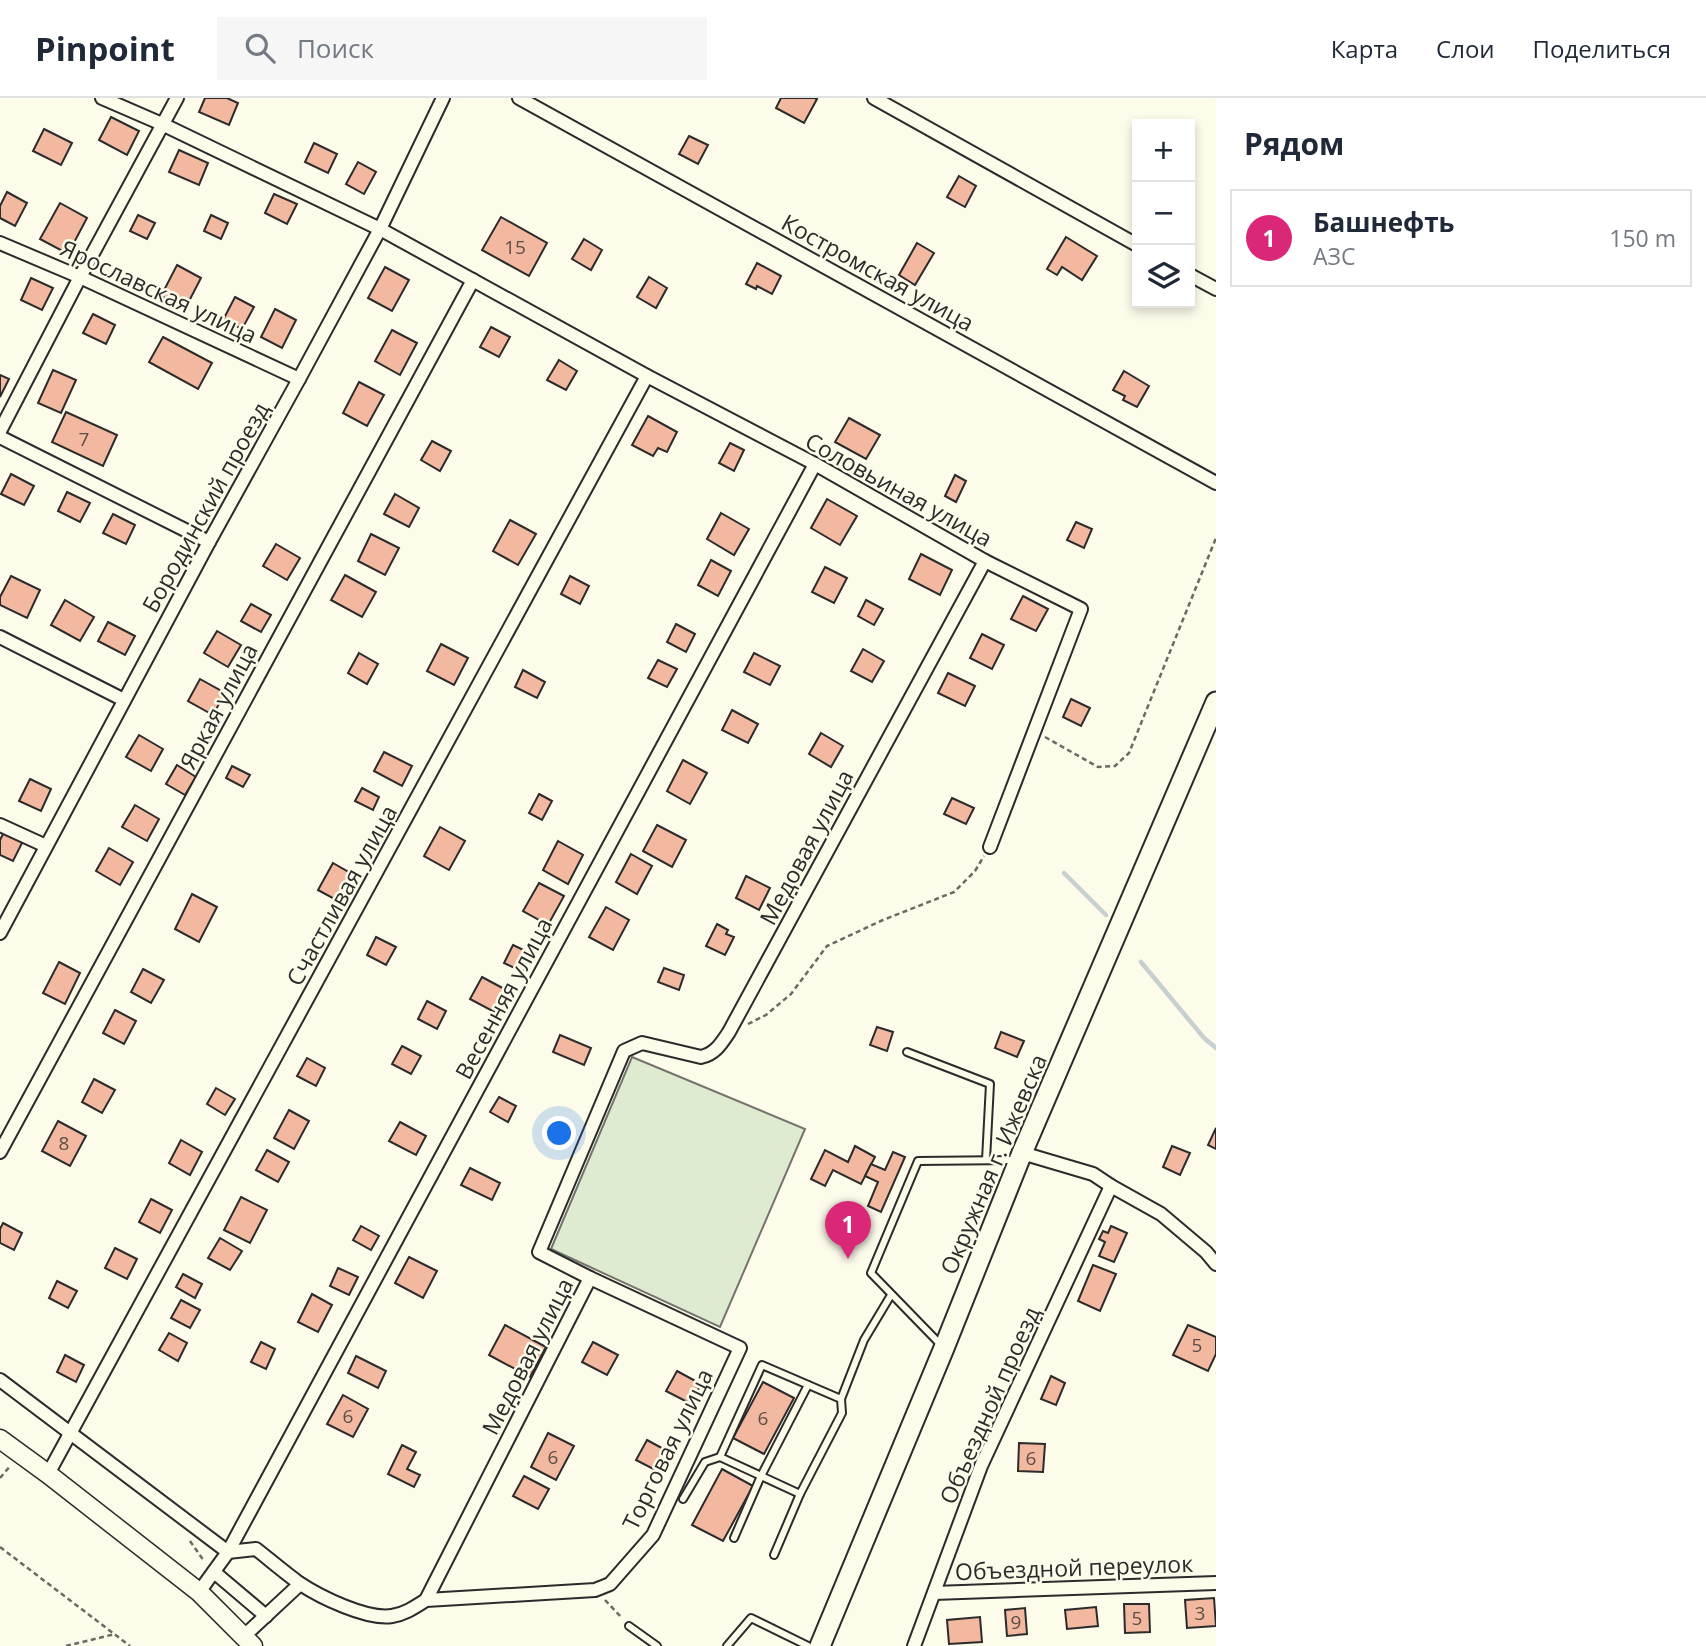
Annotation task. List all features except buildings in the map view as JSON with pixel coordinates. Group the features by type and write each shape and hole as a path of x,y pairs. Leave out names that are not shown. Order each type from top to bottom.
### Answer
{"main road":[{"name":"Окружная г. Ижевска","path":"820,1646 1021,1156 1216,702"}],"street":[{"name":"Соловьиная улица","path":"102,98 380,229 647,376 815,464 985,561 1081,609 990,848"},
{"path":"0,431 177,98"},
{"name":"Бородинский проезд","path":"0,933 380,229 443,98"},
{"name":"Костромская улица","path":"519,98 1216,483"},
{"path":"874,98 1132,242"},
{"name":"Ярославская улица","path":"0,243 80,277 299,379"},
{"path":"1195,278 1216,289"},
{"name":"Яркая улица","path":"0,1152 473,280"},
{"name":"Счастливая улица","path":"48,1474 647,376"},
{"path":"0,437 209,542"},
{"name":"Весенняя улица","path":"199,1591 228,1552 815,464"},
{"name":"Медовая улица","path":"426,1600 590,1278 538,1251 624,1051 642,1043 701,1057 710,1055 721,1044 985,561"},
{"path":"0,637 124,700"},
{"path":"0,825 46,846"},
{"path":"1021,1156 1093,1174 1161,1214 1206,1252 1216,1264"},
{"name":"Объездной проезд","path":"914,1646 981,1466 1111,1186"},
{"name":"Торговая улица","path":"590,1278 740,1348 653,1535 610,1584 595,1590"},
{"path":"0,1380 228,1552 256,1549 300,1584 349,1608 389,1617 407,1612 426,1600 595,1590"},
{"path":"0,1439 199,1591 248,1641 266,1615 300,1584"},
{"path":"214,1572 266,1615"},
{"name":"Объездной переулок","path":"934,1593 1216,1583"}],"lane":[{"path":"907,1052 990,1084 986,1160"},
{"path":"944,1349 871,1273 918,1161 986,1160 1021,1156"},
{"path":"774,1556 800,1494 842,1413 841,1399 864,1340 891,1295"},
{"path":"720,1457 762,1365 841,1399"},
{"path":"734,1538 761,1476 808,1385"},
{"path":"683,1499 705,1462 720,1457 800,1494"},
{"path":"727,1646 751,1618 808,1646"},
{"path":"629,1626 657,1646"}],"path":[{"path":"1034,731 1098,767 1115,766 1129,753 1216,538"},
{"path":"729,1032 766,1015 791,994 827,946 954,892 975,871 990,848"},
{"path":"0,1547 130,1646"},
{"path":"595,1590 629,1626"},
{"path":"66,1646 115,1634"}],"green space":[{"path":"632,1057 805,1129 720,1327 551,1249"}],"waterway":[{"path":"1064,873 1106,915"},
{"path":"1141,962 1204,1038 1216,1048"}],"place":[{"name":"Башнефть","path":"848,1259"}]}
